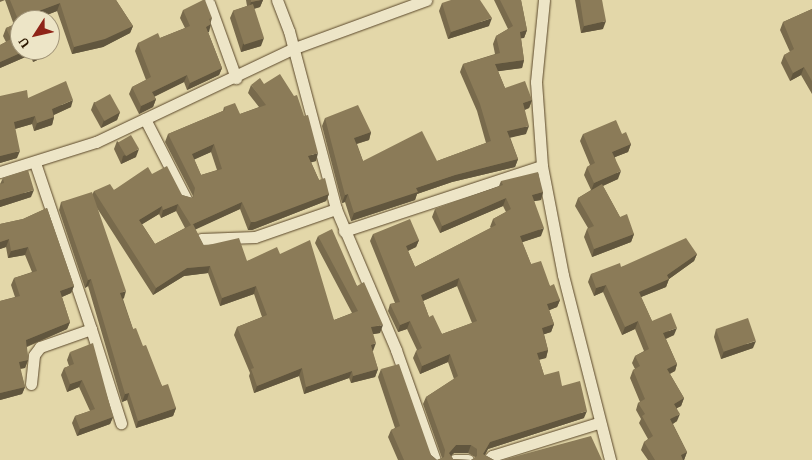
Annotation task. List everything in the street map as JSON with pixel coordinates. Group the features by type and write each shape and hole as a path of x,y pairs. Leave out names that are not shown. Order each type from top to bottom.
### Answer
{"street":[{"path":"277,0 336,209 396,350 435,460"},
{"path":"0,172 35,163 96,142 236,78 292,49 426,0"},
{"path":"544,0 536,82 542,166 563,275 598,423 610,460"},
{"path":"209,4 236,78"},
{"path":"145,119 186,199"},
{"path":"35,163 122,423"},
{"path":"344,231 542,166"},
{"path":"201,238 255,237 336,209"},
{"path":"31,384 34,356 40,347 91,329"},
{"path":"488,460 492,456 598,423"},
{"path":"454,460 468,460"}],"building":[{"path":"10,0 116,0 133,26 105,39 74,47 60,3 41,10 14,10"},
{"path":"205,0 212,18 209,19 211,24 206,27 222,68 190,83 187,75 152,92 156,99 141,106 132,87 151,77 138,43 158,33 160,38 190,26 183,10"},
{"path":"451,0 480,0 492,18 451,32 442,3"},
{"path":"500,0 521,0 527,30 520,32 524,60 495,64 505,88 525,81 532,100 523,103 529,126 507,131 518,159 455,175 416,188 418,192 354,213 348,194 345,195 325,118 358,105 371,132 354,138 363,161 422,131 437,161 491,141 480,104 463,64 500,53 496,36 513,26"},
{"path":"580,0 602,0 606,21 584,26"},
{"path":"253,4 264,38 244,45 233,10"},
{"path":"812,9 812,81 804,67 793,73 784,55 794,49 783,22"},
{"path":"10,26 10,37 6,28"},
{"path":"10,40 10,58 0,62 0,45"},
{"path":"280,74 294,96 297,95 304,116 308,115 318,153 308,156 319,180 325,178 329,194 255,222 251,222 242,202 193,224 204,246 239,238 247,261 277,247 280,254 310,240 334,320 358,311 318,236 332,229 357,286 364,282 383,325 371,327 376,343 371,345 378,369 353,376 352,371 306,387 302,368 257,386 251,369 254,368 237,327 267,315 256,286 222,298 210,266 187,268 156,288 94,191 110,184 114,190 148,167 152,174 167,166 182,195 193,198 195,188 168,134 225,110 224,107 235,103 240,114 266,105 251,85 260,78 264,84","holes":["214,144 222,169 201,175 192,154","178,204 192,225 155,244 139,220 162,206 163,210"]},
{"path":"66,81 73,100 52,109 54,117 37,123 35,116 14,122 20,151 0,156 0,96 27,90 28,98"},
{"path":"110,94 120,112 104,121 94,103"},
{"path":"616,120 622,134 626,132 631,144 612,152 621,171 594,183 587,167 595,163 583,134"},
{"path":"131,135 139,149 126,156 118,142"},
{"path":"28,170 34,190 0,200 0,184 4,183 3,178"},
{"path":"538,172 543,192 532,195 544,228 520,236 531,264 541,261 550,286 554,284 560,300 547,304 554,324 542,328 548,350 537,353 544,375 559,371 562,386 580,381 587,411 490,442 483,454 494,460 437,460 444,457 445,450 426,397 458,376 450,354 422,366 416,351 422,348 410,321 400,325 390,304 400,302 373,234 410,219 419,240 406,246 415,267 496,225 493,219 511,209 506,198 442,226 435,209 503,185 501,181","holes":["459,278 477,321 442,334 433,315 429,317 421,295","456,445 471,445 477,449 477,456 471,460 453,459 449,453"]},
{"path":"602,184 620,217 627,214 634,234 594,249 587,229 594,226 578,198"},
{"path":"92,192 126,291 120,293 133,329 136,328 143,346 146,345 162,386 168,384 176,408 138,421 129,393 125,394 91,279 88,280 61,202"},
{"path":"47,208 74,286 60,291 70,322 26,340 28,360 19,362 25,387 0,393 0,301 20,296 14,278 37,271 28,247 11,251 9,239 0,242 0,224 23,219"},
{"path":"686,238 697,254 667,275 669,279 639,292 652,321 671,313 677,328 663,333 677,364 667,369 684,398 674,404 680,414 670,419 687,452 681,455 683,460 655,460 644,442 653,436 642,416 645,414 638,403 645,399 633,370 640,366 635,356 649,349 638,321 625,327 606,285 596,288 591,274 620,263 621,267"},
{"path":"748,318 756,341 724,352 716,329"},
{"path":"93,343 113,417 80,429 75,416 95,409 82,380 70,384 64,368 74,364 70,352"},
{"path":"399,364 431,455 437,460 404,460 391,430 400,426 381,369"},
{"path":"591,436 602,460 502,460"}]}
